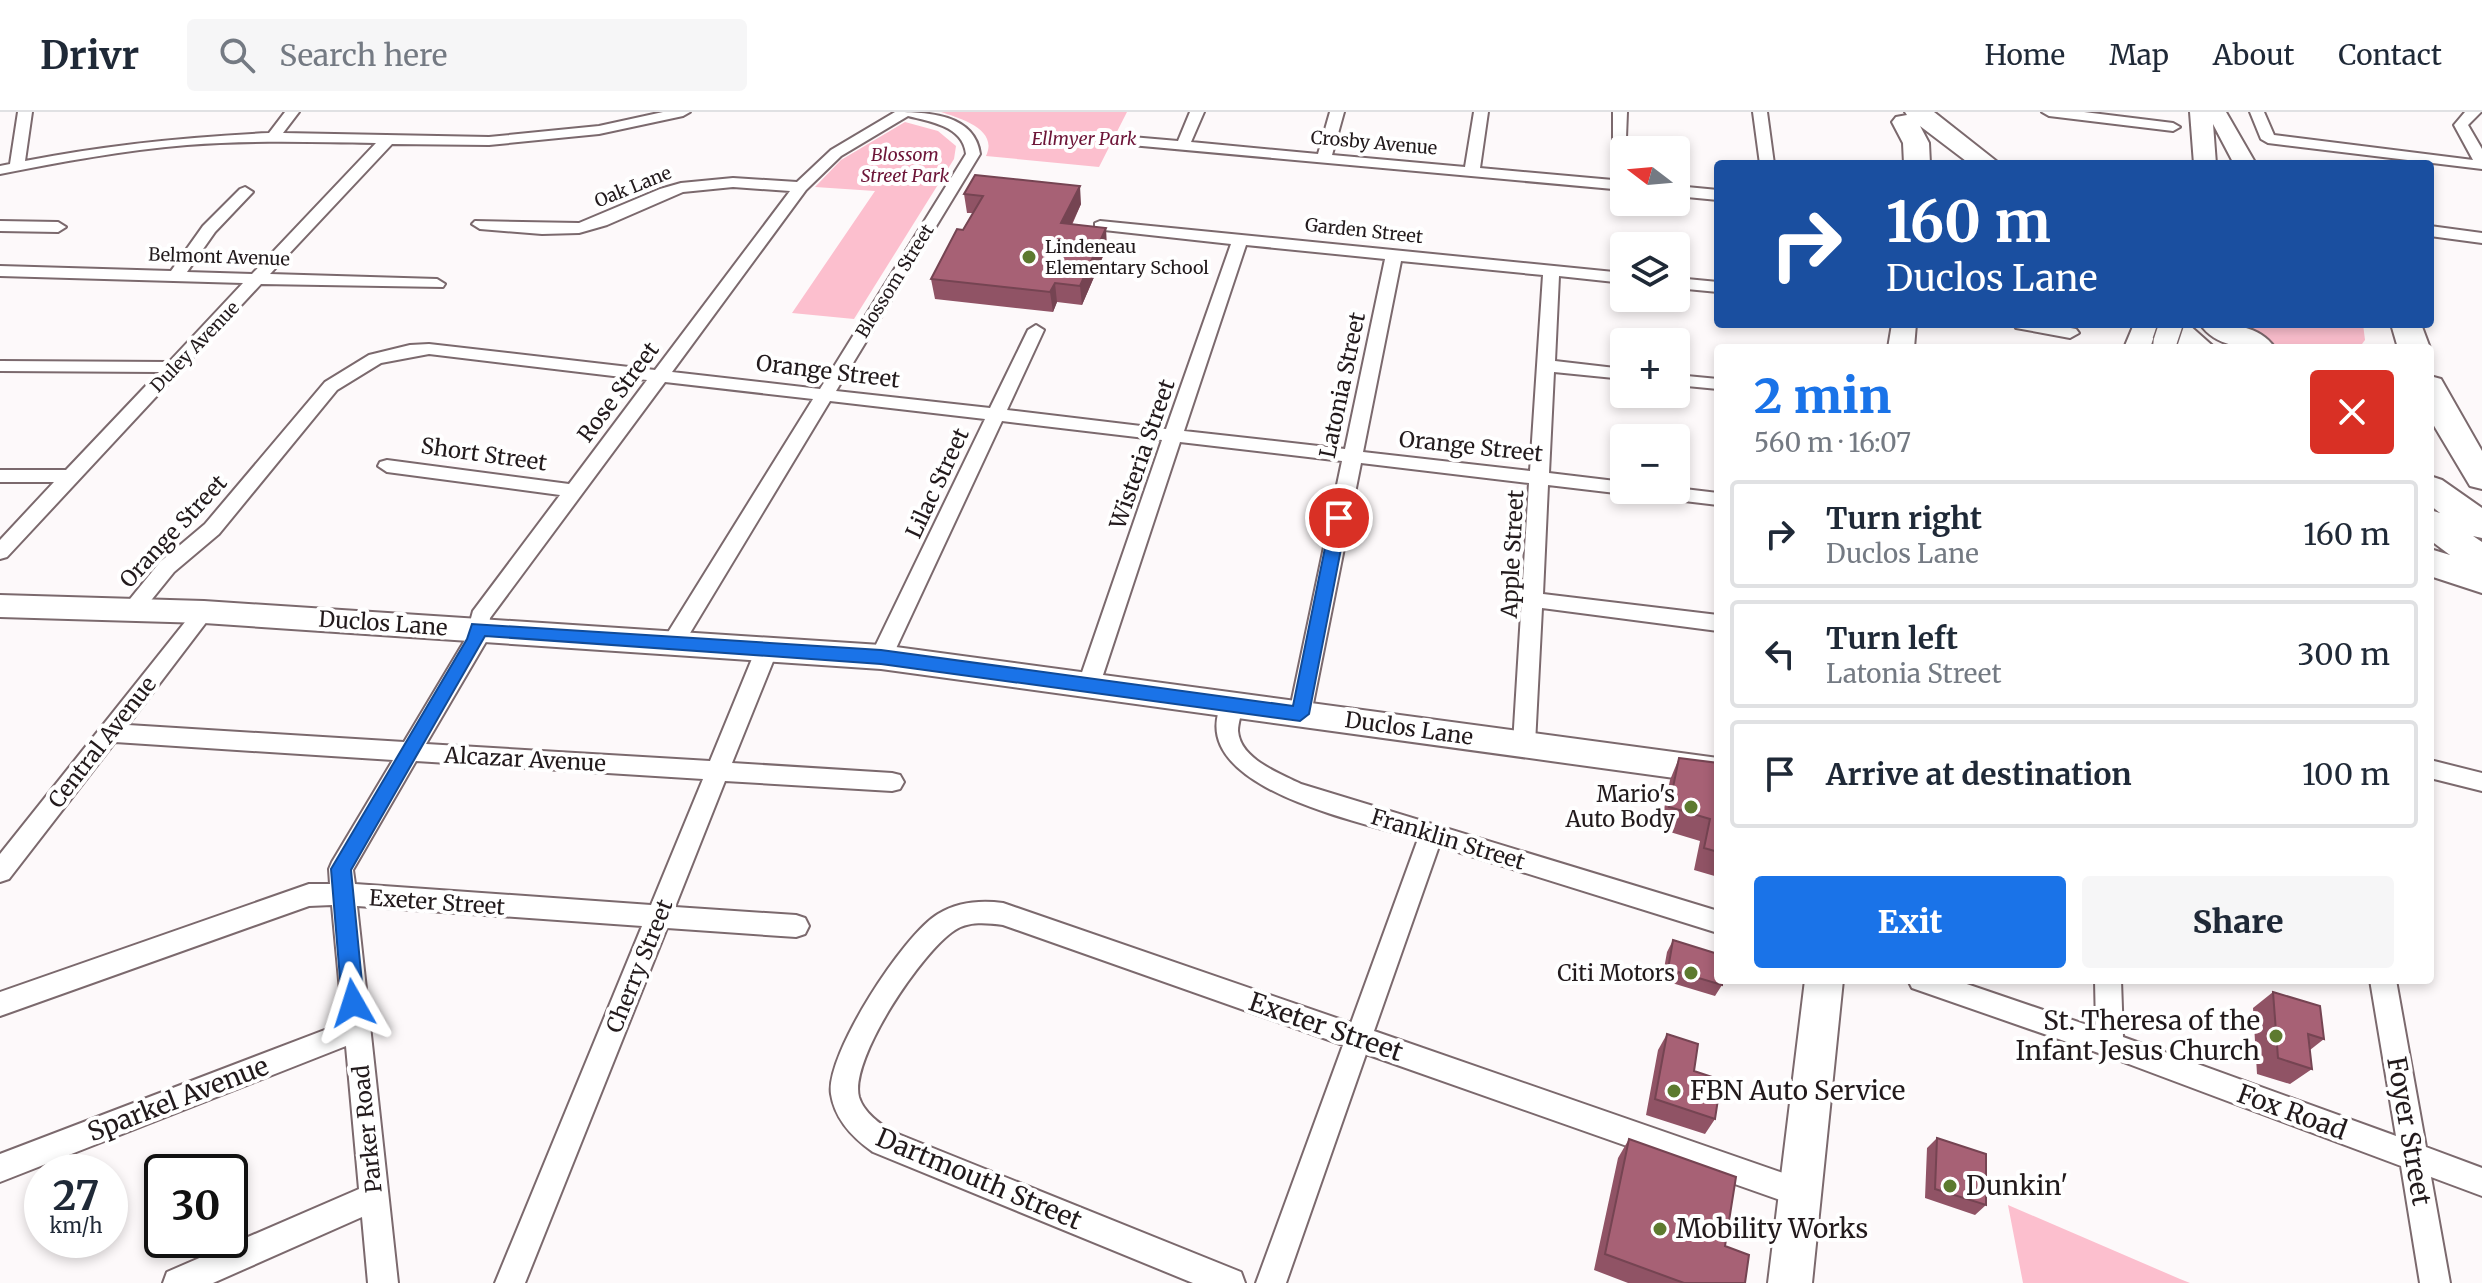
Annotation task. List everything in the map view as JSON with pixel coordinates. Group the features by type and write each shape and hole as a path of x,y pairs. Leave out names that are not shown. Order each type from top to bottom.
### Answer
{"highway":[{"path":"1947,112 1975,160"},
{"path":"1905,115 1973,160"},
{"path":"1905,115 1916,143 1917,160"},
{"path":"2210,328 2232,344"},
{"path":"2222,328 2252,344"},
{"path":"2156,334 2187,344"},
{"path":"2434,394 2454,434 2482,478"},
{"path":"2434,491 2482,526"},
{"path":"2434,525 2482,561"},
{"path":"2434,563 2482,580"}],"street":[{"path":"17,167 25,112"},
{"path":"273,137 292,112"},
{"path":"0,170 139,145 273,137 461,142 537,137 635,124 683,112"},
{"name":"Rose Street","path":"478,629 480,616 801,187 836,153 908,112"},
{"name":"Blossom Street","path":"673,642 973,154 972,141 961,130 908,112"},
{"path":"1183,145 1197,112"},
{"path":"1324,159 1337,112"},
{"path":"1472,172 1481,112"},
{"path":"1620,112 1621,136"},
{"path":"1760,112 1766,160"},
{"path":"2049,112 2173,127"},
{"path":"2200,112 2205,160"},
{"path":"2215,112 2224,160"},
{"path":"2215,112 2243,160"},
{"path":"2257,112 2268,139 2482,163"},
{"path":"2474,112 2461,125 2482,163"},
{"name":"Duley Avenue","path":"0,552 387,140"},
{"name":"Crosby Avenue","path":"1120,140 1610,185"},
{"name":"Oak Lane","path":"480,224 581,228 614,217 664,193 690,187 736,183 801,187"},
{"path":"177,275 209,229 245,192"},
{"path":"1690,192 1714,195"},
{"path":"0,226 58,227"},
{"name":"Garden Street","path":"1100,226 1610,277"},
{"path":"2434,232 2482,238"},
{"name":"Wisteria Street","path":"1089,684 1240,239"},
{"name":"Latonia Street","path":"1300,714 1394,254"},
{"name":"Belmont Avenue","path":"0,271 437,284"},
{"name":"Apple Street","path":"1524,744 1551,271"},
{"path":"1690,284 1714,287"},
{"path":"2043,328 2070,333"},
{"name":"Lilac Street","path":"881,657 1036,330"},
{"name":"Orange Street","path":"133,609 167,567 212,529 331,386 375,359 410,350 429,349 1610,486"},
{"path":"0,366 176,367"},
{"path":"1547,366 1610,373"},
{"path":"1690,381 1714,384"},
{"name":"Short Street","path":"387,466 574,491"},
{"path":"0,476 72,476"},
{"path":"1690,496 1714,499"},
{"path":"1534,600 1714,622"},
{"name":"Duclos Lane","path":"0,606 204,612 881,657 1714,770"},
{"name":"Central Avenue","path":"0,872 204,612"},
{"name":"Parker Road","path":"383,1283 341,894 343,864 476,640 478,629"},
{"name":"Cherry Street","path":"510,1283 767,649"},
{"name":"Franklin Street","path":"1232,705 1226,727 1228,740 1253,768 1294,791 1714,921"},
{"name":"Alcazar Avenue","path":"110,733 892,782"},
{"path":"2434,770 2482,782"},
{"path":"1271,1283 1431,835"},
{"name":"Exeter Street","path":"0,1004 309,895 341,894 796,926"},
{"name":"Exeter Street","path":"885,999 929,933 943,923 978,911 1003,914 1800,1193"},
{"path":"1790,1283 1824,984"},
{"name":"Fox Road","path":"1933,984 2110,1045 2482,1182"},
{"path":"2108,984 2110,1045"},
{"name":"Foyer Street","path":"2384,984 2435,1283"},
{"name":"Dartmouth Street","path":"885,999 855,1047 844,1083 852,1115 866,1131 883,1142 1230,1283"},
{"name":"Sparkel Avenue","path":"0,1168 356,1030"},
{"path":"178,1283 375,1197"}],"green space":[{"name":"Ellmyer Park","path":"941,112 1127,112 1099,167 986,156 989,147 982,132 967,121"},
{"name":"Blossom Street Park","path":"905,122 938,131 956,146 954,159 854,319 792,313 875,191 815,187 841,160"},
{"path":"2242,328 2364,328 2365,340 2362,344 2272,344"},
{"path":"2008,1205 2180,1279 2190,1283 2023,1283"}],"building":[{"path":"975,175 1080,186 1061,223 1106,228 1080,286 1055,283 1050,292 931,279 957,229 963,230 983,196 964,194"},
{"path":"1679,758 1714,762 1714,851 1704,848 1710,819 1669,807"},
{"path":"1673,940 1714,953 1714,983 1668,969"},
{"path":"2273,992 2320,1006 2324,1039 2308,1034 2312,1069 2278,1058"},
{"path":"1667,1034 1698,1044 1694,1071 1721,1080 1715,1119 1655,1099"},
{"path":"1937,1138 1986,1154 1986,1205 1935,1189"},
{"name":"Mobility Works","path":"1629,1139 1736,1177 1725,1246 1749,1255 1745,1283 1684,1283 1605,1254"}],"place":[{"name":"Lindeneau Elementary School","path":"1029,257"},
{"name":"Mario's Auto Body","path":"1691,807"},
{"name":"Citi Motors","path":"1691,973"},
{"name":"St. Theresa of the Infant Jesus Church","path":"2276,1036"},
{"name":"FBN Auto Service","path":"1674,1091"},
{"name":"Dunkin'","path":"1950,1186"},
{"name":"Mobility Works","path":"1660,1229"}],"route":[{"path":"353,1003 341,869 476,640 478,629 881,657 1300,714 1339,518"}]}
